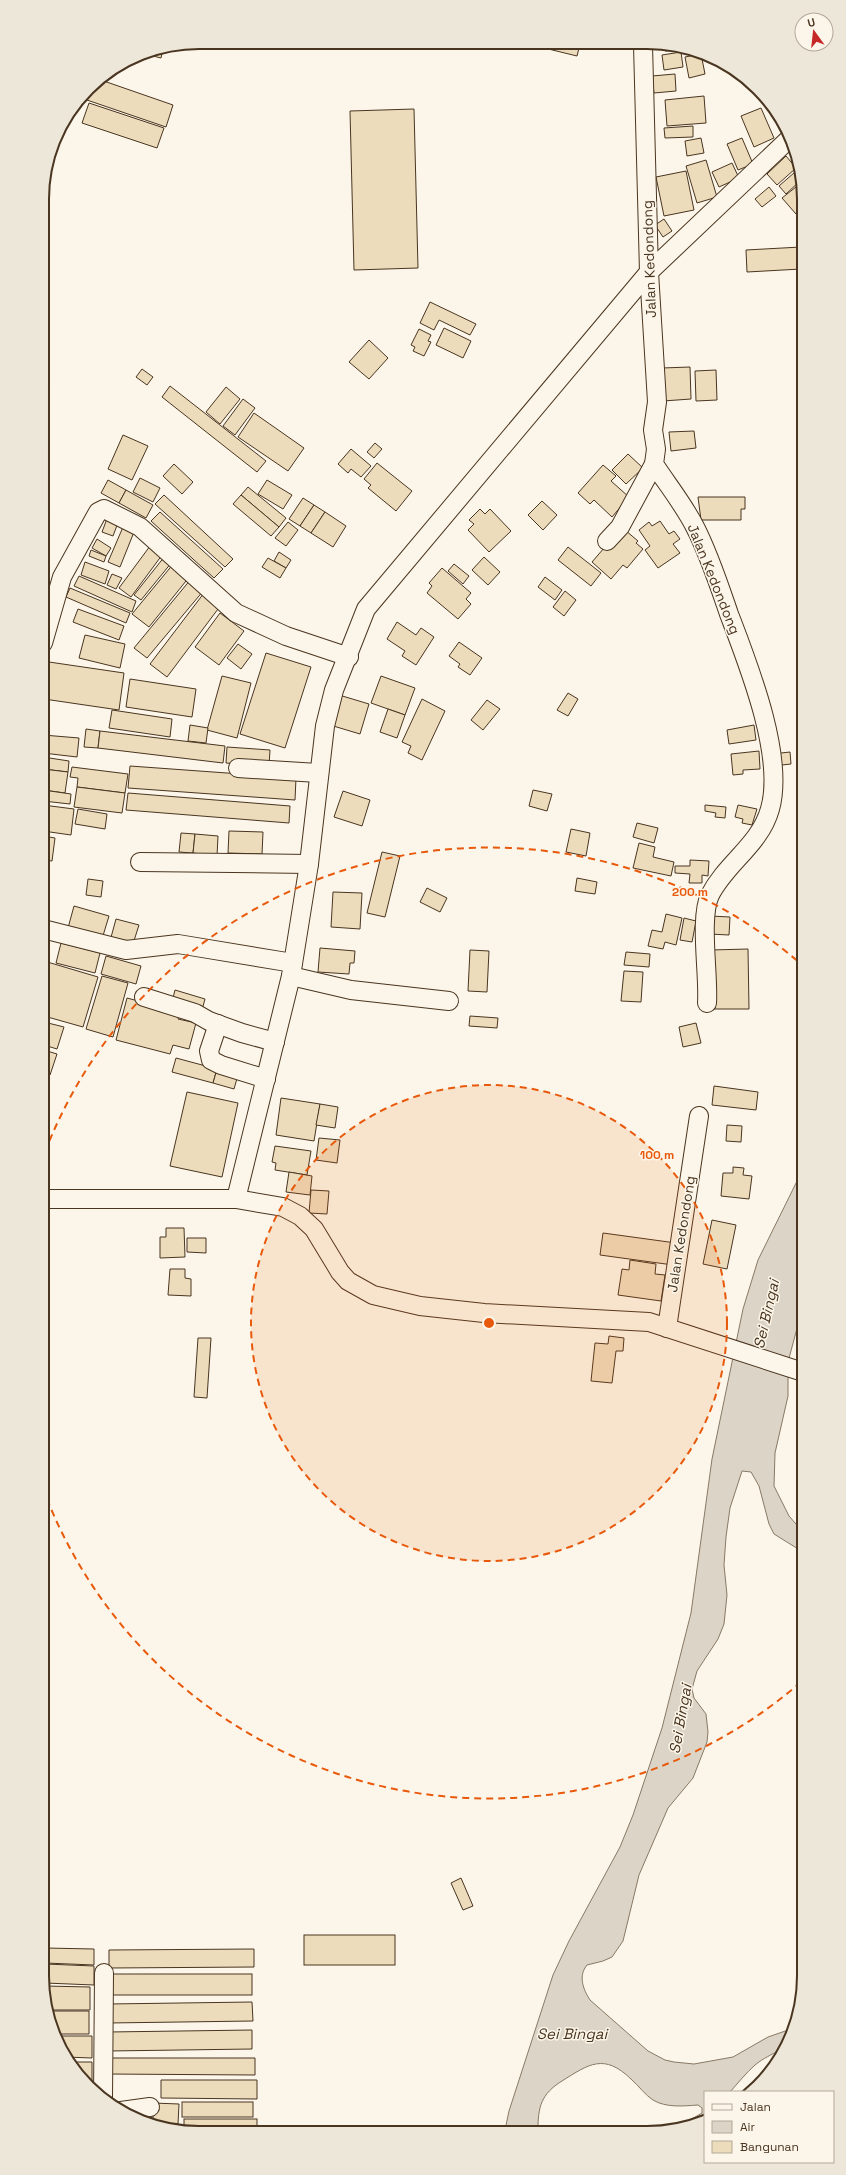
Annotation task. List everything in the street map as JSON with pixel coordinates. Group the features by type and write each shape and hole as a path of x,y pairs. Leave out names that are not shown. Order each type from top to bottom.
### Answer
{"street":[{"name":"Jalan Kedondong","path":"643,49 649,272 657,402 653,430 656,449 654,464 695,526 713,569 756,687 767,732 771,764 772,782 770,808 764,826 744,853 722,876 709,896 705,919 707,1003"},
{"path":"236,1199 292,970 309,864 318,773 326,719 334,690 366,609 649,272 786,142"},
{"path":"607,541 620,527 654,464"},
{"path":"49,622 62,578 98,512 104,509 140,527 236,613 286,636 348,657"},
{"path":"238,768 318,773"},
{"path":"140,862 309,864"},
{"path":"49,930 126,950 178,944 292,970 351,990 449,1001"},
{"path":"144,997 196,1013 218,1024 275,1042"},
{"path":"218,1024 209,1051 211,1060 266,1079"},
{"name":"Jalan Kedondong","path":"667,1328 699,1116"},
{"path":"49,1199 236,1199 283,1207 300,1216 314,1229 340,1272 348,1281 373,1295 396,1302 420,1306 529,1316 649,1322 797,1370"},
{"path":"103,2091 104,1973"},
{"path":"130,2110 150,2107"}],"water":[{"name":"Sei Bingai","path":"797,1181 797,1328 788,1362 788,1396 775,1453 774,1486 789,1516 797,1525 797,1548 774,1534 769,1524 759,1486 751,1472 742,1471 730,1508 726,1537 724,1565 727,1595 724,1624 718,1639 697,1671 692,1689 694,1698 706,1714 708,1732 707,1742 693,1778 668,1808 639,1875 623,1941 612,1957 587,1965 584,1969 582,1982 590,2000 648,2051 665,2060 694,2064 733,2057 768,2037 787,2030 777,2051 755,2065 731,2091 704,2091 704,2115 691,2119 702,2113 702,2108 698,2105 675,2106 658,2103 647,2096 621,2071 613,2066 596,2064 580,2070 549,2091 540,2108 538,2126 506,2126 509,2111 553,1975 569,1941 620,1847 633,1815 662,1728 691,1613 712,1459 743,1309 758,1260"}],"building":[{"path":"548,49 579,49 577,56"},
{"path":"681,53 683,67 664,70 662,55"},
{"path":"162,54 161,58 154,56"},
{"path":"691,56 702,59 705,74 689,78 685,57"},
{"path":"675,74 676,91 654,93 652,76"},
{"path":"106,82 173,105 166,127 86,100"},
{"path":"704,96 706,123 667,126 665,100"},
{"path":"89,103 164,128 157,148 82,123"},
{"path":"761,108 774,138 754,147 741,116"},
{"path":"414,109 418,268 354,270 350,111"},
{"path":"693,126 693,137 665,138 664,128"},
{"path":"701,138 704,153 687,156 685,141"},
{"path":"742,138 753,164 738,170 727,144"},
{"path":"786,156 793,164 794,170 777,185 767,174"},
{"path":"706,160 717,197 697,203 686,166"},
{"path":"732,163 739,178 719,187 712,172"},
{"path":"686,171 694,210 664,216 656,177"},
{"path":"795,172 797,184 786,194 779,186"},
{"path":"797,186 797,213 796,214 782,198"},
{"path":"769,187 776,196 762,207 755,199"},
{"path":"664,219 672,231 663,237 655,225"},
{"path":"797,247 797,269 747,272 746,250"},
{"path":"430,302 476,324 470,335 439,320 434,330 420,323"},
{"path":"444,328 471,341 463,358 436,345"},
{"path":"419,329 431,335 428,341 431,342 424,356 413,351 415,347 411,345"},
{"path":"369,340 388,358 369,379 349,362"},
{"path":"690,367 691,399 663,401 662,368"},
{"path":"142,369 153,377 147,385 136,377"},
{"path":"716,370 717,400 696,401 695,371"},
{"path":"170,386 266,461 257,472 162,397"},
{"path":"226,387 240,399 220,424 206,412"},
{"path":"243,399 255,408 235,435 223,426"},
{"path":"254,413 304,448 288,471 238,437"},
{"path":"694,431 696,448 671,451 669,432"},
{"path":"123,435 148,446 132,480 108,469"},
{"path":"375,443 382,449 374,458 367,452"},
{"path":"351,449 371,466 361,477 351,469 348,473 338,464"},
{"path":"628,454 643,468 626,484 612,470"},
{"path":"377,463 412,491 396,511 368,488 371,485 364,479"},
{"path":"174,464 193,482 182,494 163,476"},
{"path":"603,465 616,476 611,481 629,497 612,517 594,500 590,504 578,493"},
{"path":"140,478 160,488 153,502 133,492"},
{"path":"108,480 126,490 119,503 101,493"},
{"path":"267,480 292,495 283,509 258,494"},
{"path":"248,487 286,518 279,527 241,495"},
{"path":"126,490 153,505 146,518 119,503"},
{"path":"164,495 233,559 225,567 155,504"},
{"path":"241,495 279,527 271,536 233,504"},
{"path":"698,497 745,497 745,509 741,509 741,520 701,520"},
{"path":"303,498 314,505 300,526 289,519"},
{"path":"542,501 557,515 543,530 528,515"},
{"path":"314,505 325,512 311,533 300,526"},
{"path":"480,509 485,514 490,509 511,531 489,552 468,530 474,524 469,520"},
{"path":"160,512 223,569 214,578 151,521"},
{"path":"325,512 346,526 333,547 311,533"},
{"path":"108,516 119,520 113,536 102,532"},
{"path":"660,521 669,534 674,531 680,539 673,544 680,553 658,568 645,550 650,546 639,530 649,522 652,526"},
{"path":"288,522 298,530 286,546 275,538"},
{"path":"123,527 134,532 120,567 108,562"},
{"path":"625,530 638,541 636,543 643,549 627,568 623,565 611,579 592,562 617,533"},
{"path":"97,539 111,548 106,556 92,548"},
{"path":"153,542 165,551 131,597 119,588"},
{"path":"568,547 601,573 591,586 558,560"},
{"path":"91,550 106,556 104,562 89,556"},
{"path":"279,552 291,560 286,568 274,561"},
{"path":"165,556 172,562 141,600 134,595"},
{"path":"484,557 500,572 488,585 472,570"},
{"path":"268,558 286,568 280,578 262,567"},
{"path":"85,562 109,571 105,584 81,575"},
{"path":"174,563 190,576 149,627 132,614"},
{"path":"454,564 469,576 463,584 448,571"},
{"path":"442,568 471,593 466,599 471,604 458,619 427,593 432,586 429,583"},
{"path":"112,574 122,578 116,589 107,585"},
{"path":"79,576 136,601 132,612 74,586"},
{"path":"545,577 562,590 555,600 538,587"},
{"path":"191,579 204,590 147,658 134,648"},
{"path":"70,588 130,613 126,623 66,597"},
{"path":"565,591 576,600 564,616 553,607"},
{"path":"204,593 221,605 167,677 150,664"},
{"path":"78,609 124,626 119,640 73,622"},
{"path":"220,613 244,631 219,665 195,647"},
{"path":"397,622 416,635 421,628 434,637 416,665 402,656 405,651 387,639"},
{"path":"85,635 125,644 120,668 79,658"},
{"path":"459,642 482,658 470,675 458,667 460,664 449,656"},
{"path":"238,644 252,654 241,669 227,658"},
{"path":"266,653 311,667 285,748 240,734"},
{"path":"49,662 124,673 119,710 49,700"},
{"path":"222,676 251,683 237,738 207,730"},
{"path":"381,676 415,688 405,715 371,703"},
{"path":"130,679 196,689 192,717 126,707"},
{"path":"568,693 578,699 568,716 557,710"},
{"path":"339,695 369,704 360,734 330,725"},
{"path":"422,699 445,711 422,760 408,753 411,746 402,742"},
{"path":"487,700 500,709 483,730 471,720"},
{"path":"388,709 405,715 397,738 380,732"},
{"path":"112,710 172,719 170,737 109,728"},
{"path":"190,725 208,728 206,743 188,741"},
{"path":"754,725 756,740 729,744 727,730"},
{"path":"86,729 100,731 98,748 84,747"},
{"path":"100,731 225,746 223,763 98,748"},
{"path":"49,736 79,738 77,757 49,754"},
{"path":"227,747 270,750 269,766 226,763"},
{"path":"759,751 760,769 743,770 743,774 733,775 731,754"},
{"path":"790,752 791,764 773,766 772,754"},
{"path":"49,758 69,761 68,772 49,770"},
{"path":"130,766 296,778 295,800 128,788"},
{"path":"72,767 128,774 125,793 77,787 78,778 70,777"},
{"path":"49,770 68,772 65,793 49,791"},
{"path":"77,787 125,793 122,813 74,807"},
{"path":"533,790 552,794 547,811 529,806"},
{"path":"49,791 71,794 70,804 49,802"},
{"path":"343,791 370,800 362,826 334,817"},
{"path":"128,793 290,806 289,823 126,810"},
{"path":"705,805 726,807 725,818 715,817 716,813 705,811"},
{"path":"738,805 757,809 752,825 742,823 743,819 735,817"},
{"path":"49,806 74,809 71,835 49,832"},
{"path":"78,809 107,814 105,829 75,824"},
{"path":"637,823 658,828 654,843 633,837"},
{"path":"571,829 590,833 586,856 566,852"},
{"path":"229,831 263,832 262,854 228,853"},
{"path":"181,833 195,834 193,853 179,852"},
{"path":"195,834 218,836 217,856 193,853"},
{"path":"49,837 55,838 52,861 49,861"},
{"path":"639,843 655,847 653,857 674,862 671,876 633,868"},
{"path":"382,852 400,856 385,917 367,913"},
{"path":"690,860 709,861 708,876 702,875 702,883 689,883 690,874 675,873 675,866 690,866"},
{"path":"577,878 597,882 595,894 575,891"},
{"path":"88,879 103,881 101,897 86,895"},
{"path":"427,888 447,898 440,912 420,902"},
{"path":"333,892 362,893 360,929 331,927"},
{"path":"74,906 109,916 102,939 68,928"},
{"path":"666,914 682,918 676,945 665,942 663,949 648,946 652,930 662,932"},
{"path":"710,916 730,917 729,935 709,934"},
{"path":"684,918 696,921 692,942 680,940"},
{"path":"116,919 139,925 132,947 110,941"},
{"path":"61,943 100,953 95,973 56,963"},
{"path":"320,948 355,951 354,963 350,963 349,974 318,972"},
{"path":"748,949 749,1009 712,1009 711,950"},
{"path":"470,950 489,951 487,992 468,991"},
{"path":"626,952 650,954 649,967 624,965"},
{"path":"106,956 141,966 136,984 101,974"},
{"path":"49,962 98,977 83,1027 49,1017"},
{"path":"624,971 643,972 641,1002 621,1001"},
{"path":"102,976 128,983 113,1037 86,1029"},
{"path":"175,990 205,999 202,1010 172,1002"},
{"path":"127,998 180,1012 178,1019 196,1023 189,1049 173,1045 170,1054 116,1040"},
{"path":"470,1016 498,1018 497,1028 469,1026"},
{"path":"49,1023 64,1027 57,1049 49,1047"},
{"path":"696,1023 701,1043 683,1047 679,1027"},
{"path":"49,1052 57,1054 49,1075"},
{"path":"176,1058 217,1069 213,1083 172,1072"},
{"path":"217,1069 238,1075 234,1089 213,1083"},
{"path":"714,1086 758,1092 756,1110 712,1105"},
{"path":"187,1092 238,1103 222,1177 170,1166"},
{"path":"281,1098 320,1104 314,1141 276,1135"},
{"path":"320,1104 338,1107 335,1128 316,1125"},
{"path":"727,1125 742,1126 741,1142 726,1141"},
{"path":"319,1138 340,1140 337,1163 316,1160"},
{"path":"275,1146 311,1151 307,1175 275,1170 276,1163 272,1162"},
{"path":"733,1167 744,1168 743,1175 752,1176 749,1199 721,1196 723,1173 733,1173"},
{"path":"289,1172 312,1176 310,1195 286,1192"},
{"path":"311,1190 329,1191 327,1214 309,1213"},
{"path":"712,1220 736,1225 727,1269 703,1264"},
{"path":"166,1228 184,1228 185,1257 160,1258 160,1237 166,1237"},
{"path":"603,1233 676,1243 673,1265 600,1255"},
{"path":"187,1238 206,1238 206,1253 187,1252"},
{"path":"630,1260 656,1264 655,1274 665,1275 661,1301 618,1295 622,1269 629,1270"},
{"path":"170,1269 185,1269 185,1278 191,1279 191,1296 168,1295"},
{"path":"609,1336 624,1338 623,1351 616,1351 612,1383 591,1381 595,1343 608,1344"},
{"path":"198,1338 211,1338 207,1398 194,1397"},
{"path":"461,1878 473,1906 463,1910 451,1883"},
{"path":"304,1935 395,1935 395,1965 304,1965"},
{"path":"49,1948 94,1949 94,1965 49,1963"},
{"path":"254,1949 254,1967 109,1968 109,1950"},
{"path":"49,1964 94,1966 94,1985 49,1983"},
{"path":"108,1974 252,1974 252,1995 108,1995"},
{"path":"49,1986 90,1987 90,2010 53,2010"},
{"path":"252,2002 253,2021 108,2023 108,2004"},
{"path":"53,2011 89,2011 89,2034 60,2034"},
{"path":"252,2030 252,2049 108,2051 108,2032"},
{"path":"61,2036 92,2036 92,2058 72,2057"},
{"path":"108,2058 255,2058 255,2075 107,2074"},
{"path":"76,2062 92,2062 92,2081"},
{"path":"161,2080 257,2080 257,2099 161,2098"},
{"path":"182,2102 253,2102 253,2117 182,2117"},
{"path":"153,2103 179,2104 178,2124 153,2119"},
{"path":"184,2119 257,2119 257,2126 184,2126"}]}
